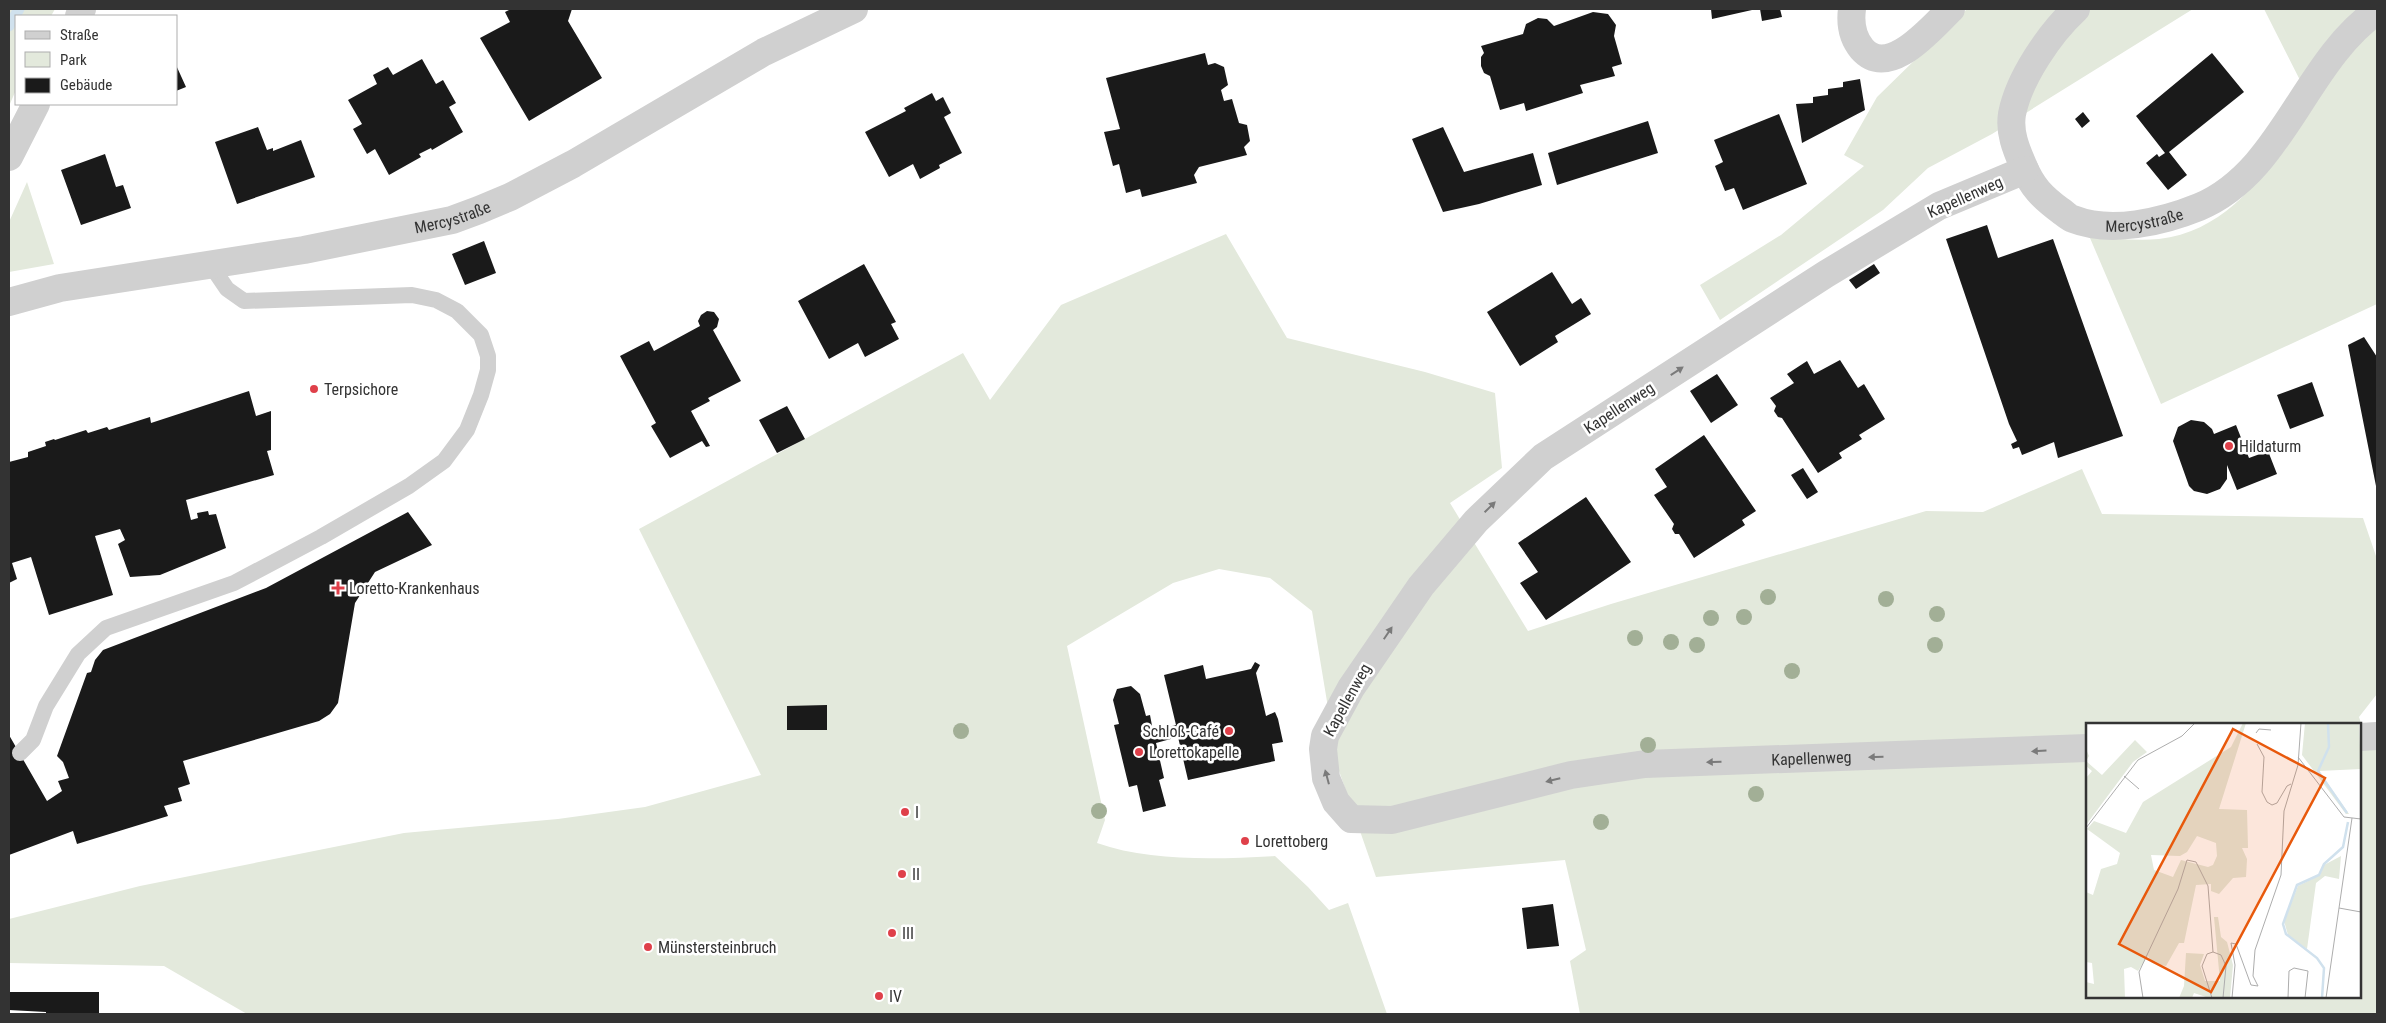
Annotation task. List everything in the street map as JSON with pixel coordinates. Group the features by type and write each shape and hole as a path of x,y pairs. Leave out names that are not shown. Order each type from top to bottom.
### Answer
{"street":[{"name":"Mercystraße","path":"9,302 60,288 304,250 452,220 510,197 573,164 764,52 854,9"},
{"path":"1852,9 1853,34 1860,46 1867,54 1882,59 1894,57 1908,48 1951,9"},
{"name":"Mercystraße","path":"2076,9 2042,50 2020,88 2012,115 2012,139 2038,194 2072,219 2108,226 2158,220 2198,207 2223,195 2248,175 2323,67 2345,41 2377,11"},
{"path":"9,157 35,105"},
{"name":"Kapellenweg","path":"2025,170 1939,206 1834,269 1543,457 1476,521 1420,586 1351,688 1325,736 1323,749 1326,778 1336,802 1351,818 1392,820 1571,775 1645,764 2086,748"},
{"path":"2361,736 2377,736"}],"lane":[{"path":"20,753 33,740 46,706 78,654 106,628 237,591 321,537 409,486 444,461 467,430 474,412 488,370 488,356 481,335 457,311 436,300 412,295 244,301 227,289 210,264"}],"green space":[{"path":"9,9 55,9 52,15 15,15 15,92 9,106"},
{"path":"1967,9 2193,9 1992,134 1928,168 1883,210 1720,320 1700,285 1781,235 1864,166 1844,155 1877,97"},
{"path":"2264,9 2377,9 2377,304 2161,404 2090,238 2159,239 2186,233 2210,222 2250,190 2283,148 2312,104"},
{"path":"27,182 54,264 9,272 9,222"},
{"path":"1226,234 1287,338 1425,372 1495,393 1502,468 1450,503 1528,631 1611,604 1926,511 1983,512 2082,469 2102,514 2363,518 2377,559 2377,694 2359,717 2361,723 2368,744 2377,744 2377,1014 1580,1014 1570,961 1586,950 1565,860 1376,877 1338,768 1312,611 1270,578 1219,569 1173,583 1067,646 1105,820 1097,843 1139,853 1185,858 1275,856 1329,910 1348,903 1387,1014 247,1014 164,966 9,963 9,919 140,886 404,833 558,819 645,807 761,775 639,529 963,353 990,400 1061,305"}],"building":[{"path":"511,9 572,9 568,21 602,78 529,121 480,38 510,22 505,12"},
{"path":"1711,9 1752,9 1752,10 1712,19"},
{"path":"1760,9 1780,9 1782,17 1762,21"},
{"path":"1593,12 1608,14 1616,25 1614,36 1622,64 1612,67 1615,76 1580,85 1583,93 1526,111 1524,103 1500,110 1490,76 1484,73 1481,66 1481,57 1484,53 1481,46 1523,34 1526,24 1538,18 1547,19 1554,26"},
{"path":"1205,53 1208,65 1215,63 1224,67 1228,85 1221,90 1224,101 1232,99 1239,123 1247,125 1250,141 1244,147 1247,155 1199,167 1194,175 1197,183 1142,197 1140,189 1126,193 1119,164 1113,166 1104,132 1120,129 1106,78"},
{"path":"2212,53 2244,92 2169,152 2187,175 2168,190 2146,163 2157,154 2159,157 2165,153 2136,116"},
{"path":"422,59 436,84 443,80 456,103 449,107 463,132 432,150 431,148 419,154 421,157 389,175 375,149 367,154 353,129 362,124 348,100 377,84 373,75 388,67 393,75"},
{"path":"178,69 186,87 178,90"},
{"path":"1860,79 1865,110 1802,143 1796,104 1813,103 1813,97 1828,95 1828,89 1843,87 1843,82"},
{"path":"932,93 936,101 943,97 951,113 944,117 962,153 939,165 940,168 920,179 913,164 889,177 865,132 906,111 904,108"},
{"path":"2083,112 2090,121 2082,128 2075,119"},
{"path":"1779,114 1807,184 1743,210 1734,188 1725,191 1715,166 1723,162 1714,140"},
{"path":"1648,121 1658,153 1557,185 1548,153"},
{"path":"258,127 267,150 273,148 273,151 301,140 315,177 237,204 215,142"},
{"path":"1443,127 1464,172 1533,153 1542,185 1479,204 1443,212 1412,139"},
{"path":"105,154 116,187 123,185 131,208 81,225 61,170"},
{"path":"1987,225 1998,258 2053,239 2123,436 2058,458 2054,442 2022,455 2019,447 2013,449 2011,444 2017,441 2009,424 1946,239"},
{"path":"484,241 496,273 465,285 452,254"},
{"path":"864,264 896,322 891,324 899,339 865,357 858,343 829,359 798,301"},
{"path":"1874,264 1880,273 1856,289 1849,280"},
{"path":"1552,272 1572,304 1581,298 1591,314 1555,336 1558,342 1520,366 1487,312"},
{"path":"707,311 714,312 719,319 717,327 713,330 741,381 708,398 710,401 691,411 710,446 706,447 702,441 670,458 651,426 656,423 620,356 649,341 654,351 700,326 698,321 701,315"},
{"path":"2364,337 2377,357 2376,486 2348,345"},
{"path":"1840,360 1858,388 1864,384 1885,419 1859,435 1862,439 1839,453 1842,458 1818,473 1782,418 1778,417 1774,411 1776,406 1770,398 1794,383 1787,374 1807,361 1814,374"},
{"path":"1717,374 1738,405 1711,423 1690,391"},
{"path":"2312,382 2324,416 2290,429 2277,395"},
{"path":"249,391 256,416 271,411 271,450 267,451 274,475 186,500 191,520 198,518 197,513 208,511 209,515 216,514 226,548 160,575 130,577 118,544 125,540 120,529 95,536 113,595 49,615 31,557 12,563 17,579 9,583 9,462 28,457 28,452 46,446 45,442 54,439 86,430 88,433 107,427 109,430 150,417 151,423"},
{"path":"787,406 805,439 777,453 759,420"},
{"path":"2191,420 2204,422 2212,429 2214,434 2236,425 2249,458 2268,451 2277,474 2237,490 2227,465 2227,479 2220,489 2207,494 2194,491 2189,486 2173,441 2178,427"},
{"path":"1704,435 1756,511 1742,520 1745,525 1694,558 1679,534 1675,534 1672,529 1674,524 1654,495 1667,487 1655,469"},
{"path":"1803,468 1818,492 1807,499 1791,475"},
{"path":"1586,497 1631,562 1546,620 1520,583 1538,572 1518,543"},
{"path":"408,512 432,545 375,572 355,603 338,703 330,714 319,721 183,761 190,784 178,788 182,801 164,806 168,816 77,844 73,831 9,855 9,735 47,801 62,791 58,781 69,778 63,762 57,756 87,673 91,672 95,660 103,650 266,588"},
{"name":"Schloß-Café","path":"1255,662 1260,665 1256,673 1266,716 1275,712 1283,742 1272,744 1275,761 1188,780 1178,737 1156,743 1164,778 1159,780 1166,806 1143,812 1137,785 1129,787 1114,725 1119,724 1113,700 1117,689 1131,686 1140,694 1146,716 1150,715 1153,731 1176,725 1164,675 1203,665 1206,679 1251,669"},
{"path":"827,705 827,730 787,730 787,706"},
{"path":"1553,904 1559,946 1527,949 1522,908"},
{"path":"9,992 99,992 99,1014 46,1014 46,1012 9,1010"}],"waterway":[{"path":"15,15 19,9"},
{"path":"9,26 15,16"}],"place":[{"name":"Terpsichore","path":"314,389"},
{"name":"Hildaturm","path":"2229,446"},
{"name":"Loretto-Krankenhaus","path":"338,588"},
{"name":"Schloß-Café","path":"1229,731"},
{"name":"Lorettokapelle","path":"1139,752"},
{"name":"I","path":"905,812"},
{"name":"Lorettoberg","path":"1245,841"},
{"name":"II","path":"902,874"},
{"name":"III","path":"892,933"},
{"name":"Münstersteinbruch","path":"648,947"},
{"name":"IV","path":"879,996"}]}
